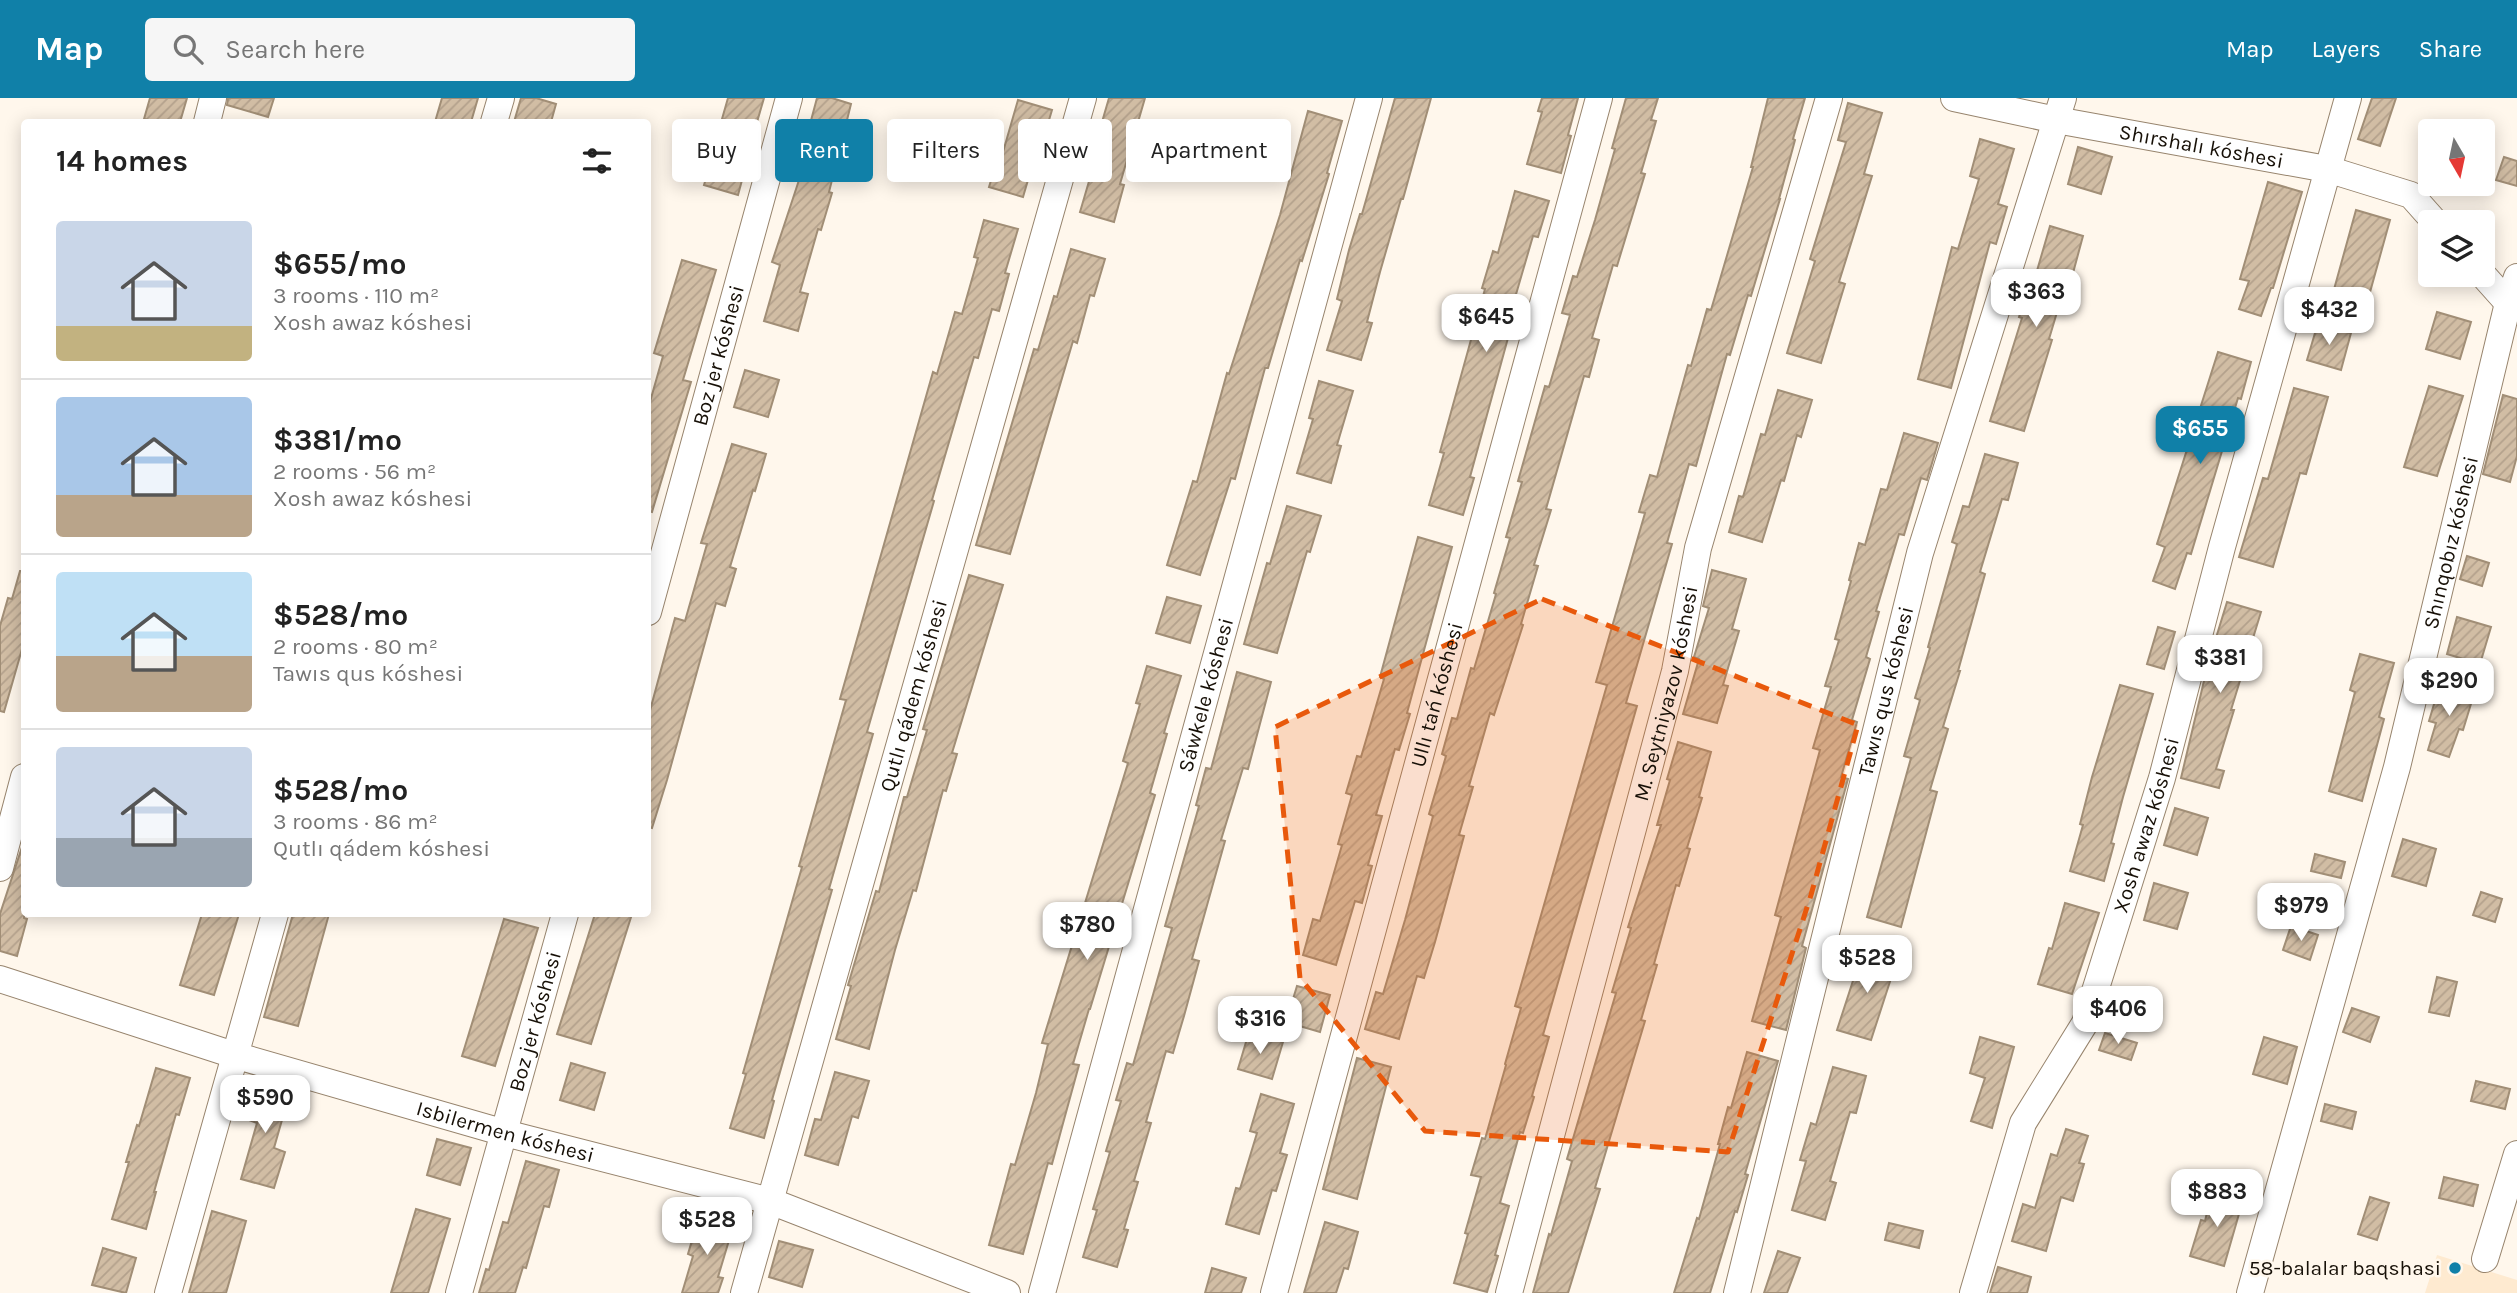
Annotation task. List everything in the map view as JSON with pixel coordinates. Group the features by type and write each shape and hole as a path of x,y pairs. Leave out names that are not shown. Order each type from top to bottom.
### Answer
{"street":[{"path":"208,119 214,98"},
{"path":"496,119 501,98"},
{"name":"Boz jer kóshesi","path":"651,601 789,98"},
{"name":"Qutlı qádem kóshesi","path":"744,1293 1083,98"},
{"name":"Sáwkele kóshesi","path":"1042,1293 1369,98"},
{"name":"Ullı tań kóshesi","path":"1274,1293 1599,98"},
{"name":"M. Seytniyazov kóshesi","path":"1508,1293 1675,671 1698,548 1829,98"},
{"name":"Shırshalı kóshesi","path":"1954,98 2059,109 2328,169 2411,195 2424,210"},
{"name":"Xosh awaz kóshesi","path":"1973,1293 2023,1123 2085,1023 2162,778 2222,547 2348,98"},
{"name":"Tawıs qus kóshesi","path":"1737,1293 1920,553 2059,109"},
{"name":"Shınqobız kóshesi","path":"2250,1293 2397,767 2513,305 2517,277"},
{"path":"2495,287 2513,305"},
{"path":"0,867 21,789"},
{"path":"168,1293 274,917"},
{"name":"Boz jer kóshesi","path":"459,1293 564,917"},
{"name":"Isbilermen kóshesi","path":"0,979 234,1055 505,1133 770,1201 1007,1293"},
{"path":"2485,1259 2517,1154"}],"highlighted area":[{"path":"1542,599 1858,725 1811,895 1728,1152 1425,1131 1300,978 1275,727"}],"shaded area":[{"name":"58-balalar baqshasi","path":"2437,1255 2517,1280 2517,1293 2425,1293"}],"building":[{"path":"150,98 187,98 181,119 144,119"},
{"path":"228,98 274,98 268,117 227,105"},
{"path":"442,98 478,98 472,119 436,119"},
{"path":"521,98 536,98 556,104 552,119 515,119"},
{"path":"728,98 764,98 758,119 722,119"},
{"path":"817,98 832,98 851,104 847,119 811,119"},
{"path":"1109,98 1145,98 1139,119 1126,119 1126,163 1120,184 1124,185 1114,222 1080,212 1089,182 1112,182 1112,119 1103,119"},
{"path":"1395,98 1431,98 1380,272 1367,322 1372,323 1361,360 1327,350 1342,301 1337,299 1349,250"},
{"path":"1542,98 1578,98 1561,173 1527,164 1542,112 1538,111"},
{"path":"1626,98 1658,98 1651,120 1656,121 1641,173 1645,174 1617,266 1613,265 1592,338 1599,340 1589,377 1584,376 1546,509 1551,510 1534,565 1538,566 1521,624 1523,625 1494,715 1490,713 1469,786 1473,787 1459,835 1464,836 1435,942 1424,978 1417,976 1399,1039 1365,1029 1376,992 1383,994 1405,920 1433,816 1429,814 1446,756 1442,754 1452,718 1457,719 1471,668 1474,669 1496,594 1494,593 1510,538 1506,537 1522,482 1518,481 1545,386 1549,387 1570,315 1562,313 1595,220"},
{"path":"1768,98 1805,98 1780,199 1751,296 1748,295 1730,355 1727,354 1696,466 1689,464 1667,543 1672,544 1626,703 1637,706 1543,1035 1549,1037 1532,1096 1534,1097 1523,1133 1520,1132 1500,1203 1509,1206 1487,1292 1454,1283 1481,1177 1471,1175 1482,1138 1485,1139 1506,1065 1521,1008 1515,1006 1607,685 1596,682 1645,513 1639,512 1650,475 1657,477 1688,365 1691,366 1707,309 1711,310 1753,167"},
{"path":"2372,98 2396,98 2380,146 2358,139"},
{"path":"1018,100 1052,110 1049,119 1018,119 1018,182 1027,182 1023,197 989,187 991,182 1004,182 1004,149"},
{"path":"1848,103 1882,113 1864,174 1872,176 1839,282 1845,284 1821,363 1787,353 1815,261 1810,259 1846,142 1838,140"},
{"path":"1308,111 1342,121 1302,261 1300,260 1268,368 1265,368 1235,479 1231,478 1200,575 1167,565 1193,481 1197,482 1227,373 1229,374 1291,182"},
{"path":"1980,139 2014,149 1998,204 2007,207 1996,244 1990,242 1951,388 1918,379 1952,247 1958,249 1979,179 1970,176"},
{"path":"2078,147 2112,157 2101,194 2068,184"},
{"path":"2504,157 2517,161 2517,186 2496,180"},
{"path":"705,182 742,182 738,195 704,185"},
{"path":"798,182 832,182 829,192 832,193 821,230 818,229 800,292 808,294 798,331 764,321 780,265 772,262"},
{"path":"2268,182 2302,192 2273,288 2261,316 2239,309 2249,281 2240,279"},
{"path":"1515,191 1549,201 1538,237 1533,236 1510,315 1514,316 1470,477 1474,478 1463,515 1429,505 1444,453 1440,452 1485,289 1482,288 1493,251 1498,253"},
{"path":"2356,210 2390,220 2367,303 2333,293"},
{"path":"984,220 1018,229 1005,273 1009,274 999,311 992,309 978,358 974,357 932,500 934,501 867,732 873,734 772,1100 774,1101 764,1138 730,1128 746,1074 743,1073 846,700 840,699 933,372 937,374 955,312 962,314 978,258 974,257"},
{"path":"2050,226 2083,236 2073,273 2069,272 2049,339 2052,340 2024,431 1990,421 2022,318 2019,317 2030,280 2034,281"},
{"path":"1071,249 1105,259 1094,296 1090,295 1077,343 1073,341 1010,554 976,545 1034,349 1038,350"},
{"path":"682,260 716,270 683,380 691,382 652,512 651,398 663,356 654,353"},
{"path":"2437,312 2471,322 2460,359 2426,349"},
{"path":"2318,323 2351,333 2341,370 2307,360"},
{"path":"2218,352 2251,362 2191,554 2187,553 2175,589 2153,581 2165,547 2157,544"},
{"path":"745,370 779,380 768,417 734,407"},
{"path":"1319,381 1353,391 1337,445 1341,446 1331,483 1297,473 1313,419 1309,418"},
{"path":"2429,386 2463,396 2437,476 2404,467"},
{"path":"2294,388 2328,397 2306,474 2300,473 2273,567 2239,557 2263,478 2268,479"},
{"path":"1778,390 1812,400 1801,437 1797,435 1784,481 1781,480 1762,542 1729,532 1739,496 1743,497 1761,434 1765,435"},
{"path":"2503,395 2517,399 2517,456 2510,482 2483,474"},
{"path":"1904,433 1938,443 1927,480 1921,478 1904,535 1899,534 1876,611 1879,612 1866,657 1870,659 1852,720 1857,722 1841,777 1848,779 1802,946 1806,948 1786,1030 1752,1021 1781,917 1775,915 1820,750 1813,748 1831,687 1825,686 1839,640 1835,639 1851,581 1849,580 1859,543 1865,545 1881,489 1887,490"},
{"path":"732,444 766,454 730,567 736,569 725,606 716,603 652,828 651,707 675,618 685,621 707,544 701,543"},
{"path":"1985,454 2018,463 2008,500 2002,499 1980,572 1985,574 1943,727 1948,729 1930,790 1937,792 1901,927 1867,917 1911,758 1904,756 1920,700 1915,698 1957,544 1952,542 1963,506 1969,507"},
{"path":"1287,506 1321,516 1310,552 1307,551 1277,653 1244,644 1267,563 1270,564"},
{"path":"1418,537 1452,547 1407,713 1410,714 1399,750 1395,749 1376,815 1382,816 1368,865 1372,866 1362,903 1355,901 1336,965 1303,955 1313,919 1320,921 1342,845 1338,844 1352,795 1346,793 1357,756 1361,757 1384,679 1380,677"},
{"path":"2467,556 2489,563 2482,586 2460,579"},
{"path":"1712,570 1746,579 1732,629 1739,631 1723,685 1728,686 1717,723 1683,714 1699,659 1694,657 1709,608 1703,606"},
{"path":"21,571 21,652 4,712 0,711 0,626 8,598 12,599"},
{"path":"969,575 1003,585 952,753 957,754 946,791 943,790 916,891 913,890 895,950 869,1049 836,1039 851,986 848,985 876,891 879,892 904,797 907,797 927,730 923,729"},
{"path":"1167,597 1201,606 1190,643 1156,633"},
{"path":"2227,602 2261,612 2216,769 2224,771 2219,788 2181,778 2208,664"},
{"path":"2457,617 2491,627 2480,664 2447,654"},
{"path":"2158,627 2175,632 2164,669 2147,664"},
{"path":"2360,654 2394,663 2379,717 2384,719 2362,801 2329,791 2355,692 2350,690"},
{"path":"1147,666 1181,676 1150,793 1155,795 1073,1064 1079,1065 1052,1164 1048,1163 1023,1254 989,1245 1011,1164 1015,1165 1036,1093 1048,1044 1042,1043 1128,763 1123,761 1140,704 1136,703"},
{"path":"1237,672 1271,682 1248,769 1243,768 1221,840 1225,841 1192,959 1199,961 1184,1016 1173,1053 1166,1051 1146,1122 1151,1123 1134,1181 1138,1182 1124,1229 1128,1230 1117,1267 1083,1257 1097,1210 1093,1209 1110,1152 1106,1151 1121,1101 1116,1100 1127,1063 1133,1065 1172,928 1165,926 1199,806 1196,805 1206,768 1211,769"},
{"path":"2440,684 2474,694 2463,730 2459,729 2449,757 2428,750 2436,723 2429,721"},
{"path":"2120,685 2153,694 2123,797 2104,881 2070,871 2083,825 2080,824 2092,777"},
{"path":"1678,742 1711,752 1699,797 1702,798 1687,848 1690,849 1679,886 1676,885 1654,964 1657,965 1641,1020 1645,1021 1595,1188 1600,1189 1568,1293 1533,1293 1572,1161 1567,1159 1616,993 1612,992 1631,928 1628,927 1661,825 1657,825"},
{"path":"2175,808 2208,818 2197,855 2164,845"},
{"path":"2403,839 2436,849 2426,886 2392,876"},
{"path":"21,850 21,917 27,919 17,956 0,951 0,914"},
{"path":"2315,854 2345,862 2341,878 2311,871"},
{"path":"2154,883 2188,893 2177,929 2144,920"},
{"path":"2481,892 2502,899 2495,922 2473,915"},
{"path":"2065,903 2099,913 2072,994 2038,984 2049,948 2052,949"},
{"path":"201,917 238,917 214,995 180,985"},
{"path":"292,917 328,917 298,1026 264,1017"},
{"path":"594,917 631,917 591,1044 557,1034"},
{"path":"504,919 538,928 495,1066 462,1056"},
{"path":"2291,926 2318,935 2310,960 2283,950"},
{"path":"1863,950 1897,960 1871,1040 1837,1030"},
{"path":"2437,977 2457,982 2449,1016 2429,1012"},
{"path":"1297,986 1330,995 1320,1032 1286,1022"},
{"path":"2352,1008 2379,1017 2370,1042 2343,1032"},
{"path":"1249,1032 1283,1042 1272,1079 1238,1069"},
{"path":"2105,1033 2137,1043 2131,1060 2099,1050"},
{"path":"1980,1037 2014,1047 1992,1128 1971,1121 1985,1078 1970,1073"},
{"path":"2264,1037 2297,1047 2287,1084 2253,1074"},
{"path":"1747,1052 1778,1061 1745,1174 1748,1175 1737,1212 1735,1211 1710,1293 1674,1293 1697,1218 1699,1219 1728,1107 1731,1108"},
{"path":"1357,1058 1391,1067 1357,1199 1323,1189"},
{"path":"571,1063 605,1073 594,1110 560,1100"},
{"path":"1833,1067 1866,1076 1856,1113 1850,1112 1830,1181 1836,1183 1825,1220 1792,1210 1806,1161 1800,1160 1811,1123 1816,1125"},
{"path":"156,1068 190,1078 179,1115 176,1114 146,1229 112,1219 129,1162 126,1162"},
{"path":"835,1072 869,1081 858,1118 852,1116 838,1165 805,1155 815,1119 821,1120"},
{"path":"2476,1081 2510,1089 2505,1109 2471,1101"},
{"path":"256,1083 290,1092 274,1148 285,1152 274,1188 241,1179 257,1123 246,1119"},
{"path":"1261,1094 1294,1104 1280,1153 1287,1155 1276,1191 1272,1190 1259,1234 1226,1224 1236,1188 1240,1189 1257,1133 1250,1131"},
{"path":"2325,1104 2356,1112 2352,1129 2321,1121"},
{"path":"2066,1129 2088,1136 2079,1163 2084,1164 2073,1201 2061,1197 2046,1251 2012,1241 2023,1204 2035,1208 2051,1154 2057,1156"},
{"path":"437,1139 471,1148 460,1185 427,1175"},
{"path":"526,1161 559,1170 549,1207 544,1206 526,1268 523,1267 515,1293 479,1293 486,1269 489,1270 503,1222 508,1223"},
{"path":"2444,1177 2478,1185 2473,1206 2439,1198"},
{"path":"2212,1192 2243,1200 2224,1266 2190,1256 2201,1220 2205,1221"},
{"path":"2370,1197 2389,1203 2377,1240 2358,1234"},
{"path":"416,1209 450,1219 428,1293 391,1293"},
{"path":"212,1211 246,1221 230,1279 226,1293 189,1293"},
{"path":"699,1217 733,1227 718,1277 723,1278 718,1293 682,1293 693,1256 688,1254"},
{"path":"1325,1222 1358,1232 1348,1269 1344,1268 1336,1293 1304,1293"},
{"path":"1889,1223 1923,1231 1919,1248 1885,1240"},
{"path":"779,1241 813,1250 802,1287 769,1277"},
{"path":"103,1248 136,1258 126,1293 92,1285"},
{"path":"1778,1251 1800,1258 1787,1293 1764,1293"},
{"path":"1998,1267 2031,1277 2027,1293 1990,1293"},
{"path":"1212,1268 1246,1278 1241,1293 1205,1293"}],"place":[{"name":"58-balalar baqshasi","path":"2455,1268"}]}
